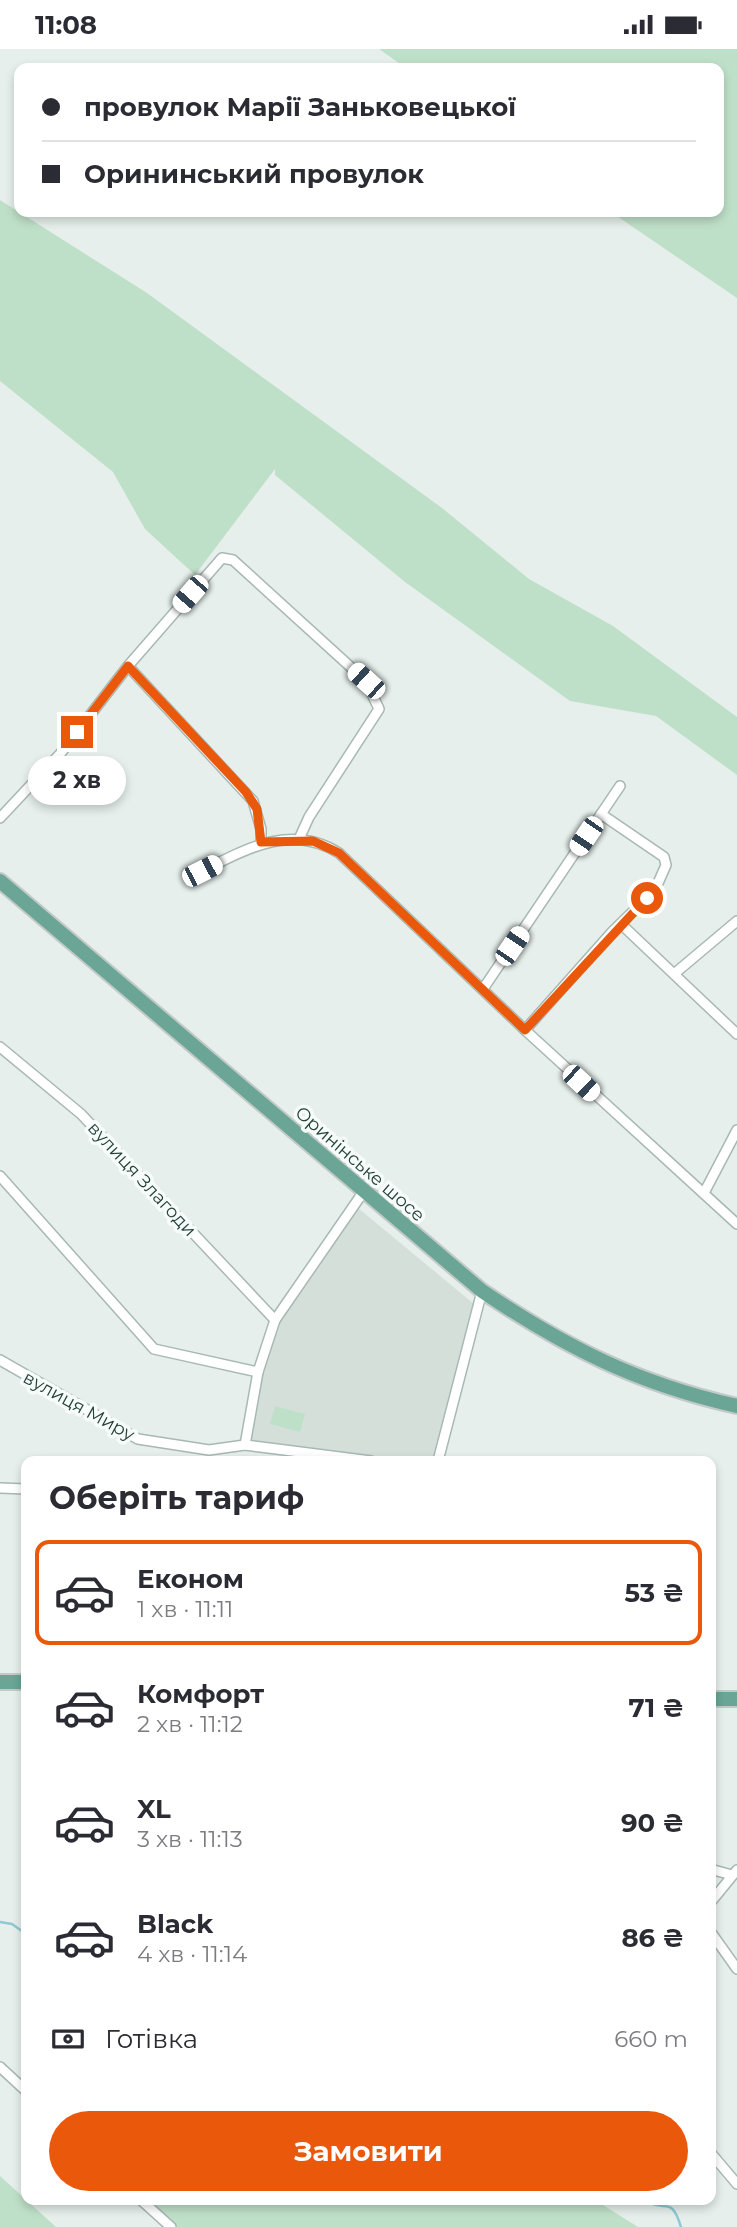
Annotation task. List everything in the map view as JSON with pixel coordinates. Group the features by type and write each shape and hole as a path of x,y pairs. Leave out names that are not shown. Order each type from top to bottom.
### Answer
{"main road":[{"name":"Оринінське шосе","path":"0,881 482,1291 532,1325 593,1359 683,1394 737,1406"},
{"path":"0,1682 21,1682"},
{"path":"716,1699 737,1699"}],"street":[{"path":"0,818 60,754 128,666 222,558 233,560 366,681 379,709 328,787 299,839"},
{"path":"128,666 246,792 257,809 261,842"},
{"path":"483,989 620,786"},
{"path":"525,1030 621,923 655,890 667,862 601,814"},
{"path":"202,871 261,842 299,839 326,845 339,853 525,1030 737,1224"},
{"path":"674,974 737,921"},
{"path":"621,923 737,1034"},
{"name":"вулиця Злагоди","path":"0,1047 81,1114 275,1321"},
{"path":"704,1193 737,1130"},
{"path":"0,1176 154,1349 165,1354 258,1372"},
{"path":"332,1456 245,1445 258,1372 275,1321 364,1191"},
{"path":"439,1456 482,1291"},
{"name":"вулиця Миру","path":"0,1360 138,1439 209,1450 245,1445"},
{"path":"0,1488 21,1489"},
{"path":"716,1870 735,1872"},
{"path":"716,1896 735,1872"},
{"path":"716,1939 737,1969"},
{"path":"0,2067 21,2086"},
{"path":"716,2159 737,2184"},
{"path":"147,2205 171,2227"}],"shaded area":[{"path":"358,1208 474,1304 434,1456 355,1456 250,1442 263,1373 278,1322"}],"green space":[{"path":"379,49 737,49 737,298 618,217 724,217 724,63 399,63"},
{"path":"0,200 14,209 14,217 27,217 147,293 442,508 529,579 613,626 737,717 737,775 656,716 570,701 405,582 275,475 275,469 195,575 145,529 113,472 0,381"},
{"path":"275,1406 305,1414 300,1432 270,1424"},
{"path":"0,2176 21,2195 21,2205 32,2205 56,2227 0,2227"},
{"path":"153,2205 603,2205 638,2227 177,2227"}],"waterway":[{"path":"0,1922 12,1924 21,1930"},
{"path":"658,2205 671,2208 681,2227"}],"route":[{"path":"77,732 128,666 253,801 261,829 261,842 299,839 326,845 339,853 525,1030 613,931 647,898"}]}
